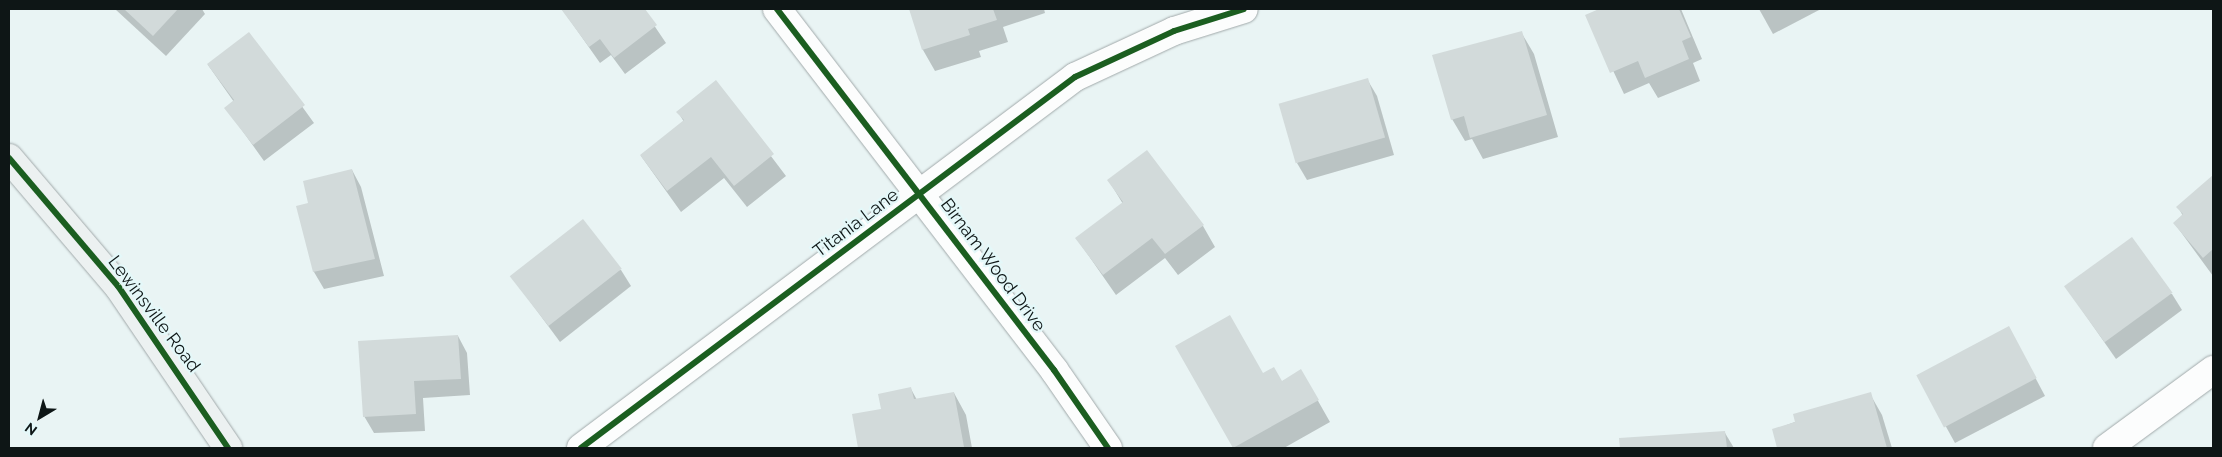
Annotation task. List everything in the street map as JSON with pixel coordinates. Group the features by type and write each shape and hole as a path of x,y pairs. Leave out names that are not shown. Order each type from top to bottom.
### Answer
{"main road":[{"name":"Lewinsville Road","path":"9,158 118,286 228,448"}],"street":[{"name":"Birnam Wood Drive","path":"777,9 920,194 1108,448"},
{"name":"Titania Lane","path":"581,448 1075,77 1174,31 1244,9"},
{"path":"2106,448 2213,370"}],"building":[{"path":"124,9 178,9 153,36"},
{"path":"561,9 645,9 657,25 614,58 600,39 589,47"},
{"path":"909,9 993,9 997,20 968,29 970,35 922,50"},
{"path":"1599,9 1679,9 1691,37 1682,41 1689,59 1645,78 1638,61 1610,73 1585,15"},
{"path":"1522,31 1547,115 1470,138 1464,116 1451,120 1432,55"},
{"path":"249,32 305,105 253,145 224,108 234,100 207,64"},
{"path":"1368,78 1385,138 1296,163 1279,104"},
{"path":"716,80 774,154 734,186 711,157 667,191 640,155 684,120 676,112"},
{"path":"1147,150 1204,225 1165,254 1152,238 1103,275 1075,238 1123,202 1107,180"},
{"path":"352,169 375,259 313,272 296,206 308,203 303,181"},
{"path":"2213,175 2213,249 2203,258 2173,223 2183,214 2176,207"},
{"path":"583,219 622,269 549,326 510,276"},
{"path":"2132,237 2173,293 2105,342 2064,286"},
{"path":"1230,315 1263,373 1274,367 1282,381 1301,369 1319,400 1233,448 1175,346"},
{"path":"2009,326 2037,378 1944,427 1916,375"},
{"path":"458,335 461,379 414,381 416,414 363,417 358,341"},
{"path":"911,387 914,399 954,392 964,447 858,448 852,414 881,409 878,394"},
{"path":"1871,392 1887,448 1777,448 1772,429 1795,422 1793,414"},
{"path":"1725,431 1727,448 1620,448 1619,438"}],"cycle path":[{"path":"777,9 1054,370 1108,448"},
{"path":"581,448 1075,77 1174,31 1244,9"},
{"path":"9,158 118,286 228,448"}]}
